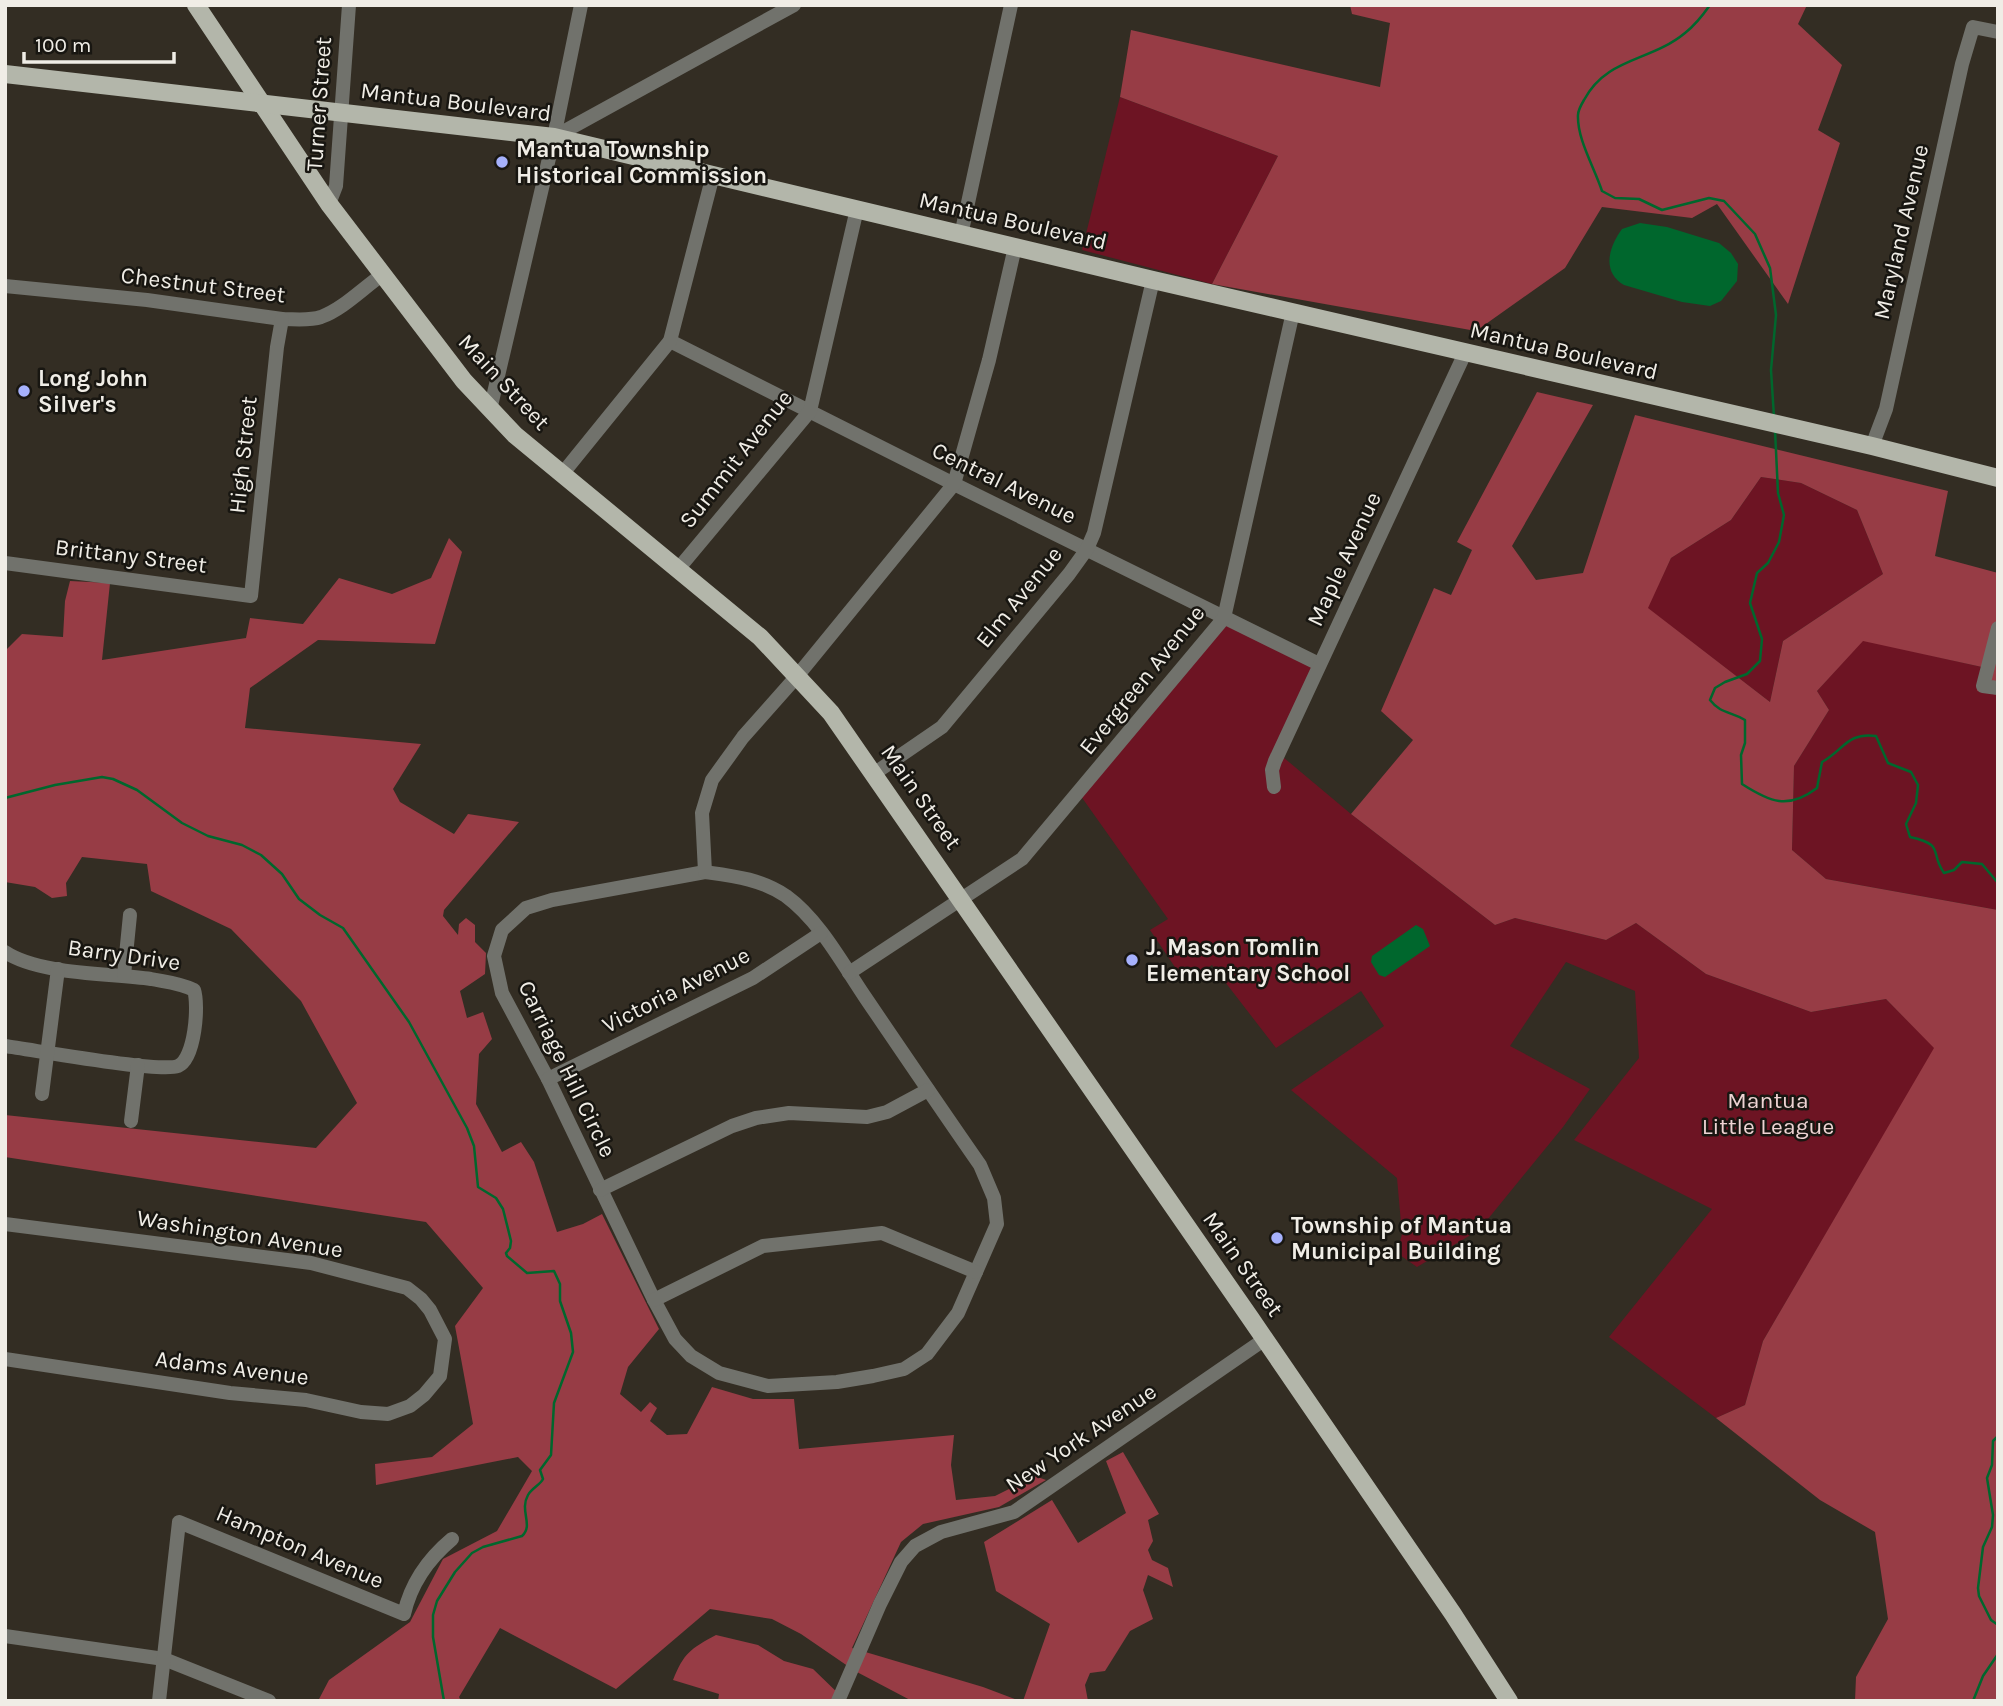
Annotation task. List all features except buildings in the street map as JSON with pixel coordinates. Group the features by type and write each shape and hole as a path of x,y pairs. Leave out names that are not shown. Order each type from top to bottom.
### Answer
{"main road":[{"name":"Main Street","path":"196,5 329,204 464,381 490,410 515,435 760,637 831,713 1265,1339 1453,1614 1509,1701"},
{"name":"Mantua Boulevard","path":"5,74 554,137 961,234 1013,254 1153,280 1872,446 1998,478"},
{"path":"288,143 293,122 299,115 310,110"}],"street":[{"name":"Turner Street","path":"329,204 336,186 349,5"},
{"path":"490,410 554,137 581,5"},
{"path":"961,234 1011,5"},
{"path":"554,137 787,7"},
{"name":"Maryland Avenue","path":"1872,446 1886,409 1962,64 1973,27 1998,32"},
{"path":"562,473 670,341 713,175"},
{"name":"Summit Avenue","path":"679,568 810,411 857,209"},
{"path":"705,872 702,813 712,780 743,737 798,675 954,484 989,360 1013,254"},
{"name":"Chestnut Street","path":"5,286 147,300 282,319 322,317 382,275"},
{"name":"Elm Avenue","path":"875,773 942,727 1087,549 1094,533 1153,280"},
{"name":"Evergreen Avenue","path":"849,973 963,900 1014,865 1033,848 1224,618 1293,312"},
{"name":"High Street","path":"251,596 282,319"},
{"name":"Central Avenue","path":"670,341 1319,664"},
{"name":"Maple Avenue","path":"1274,787 1272,770 1275,761 1465,353"},
{"name":"Brittany Street","path":"5,563 251,596"},
{"path":"1998,628 1983,686 1998,688"},
{"name":"Carriage Hill Circle","path":"705,872 760,882 785,895 821,933 980,1165 994,1198 997,1224 958,1313 927,1354 904,1369 837,1382 768,1386 719,1373 691,1356 676,1339 600,1191 548,1079 502,993 494,956 502,930 526,908 552,900 705,872"},
{"path":"124,975 130,915"},
{"name":"Victoria Avenue","path":"548,1079 753,978 821,933"},
{"name":"Barry Drive","path":"5,952 26,962 58,969 124,975 184,985 194,990 196,997 191,1050 185,1062 176,1067 138,1065 5,1046"},
{"path":"42,1094 58,969"},
{"path":"131,1121 138,1065"},
{"path":"600,1191 732,1126 756,1118 789,1113 867,1117 887,1112 928,1090"},
{"name":"Washington Avenue","path":"5,1224 311,1263 407,1288 421,1298 430,1310 445,1339 440,1376"},
{"path":"654,1300 763,1246 882,1233 976,1272"},
{"name":"New York Avenue","path":"838,1701 880,1604 901,1562 915,1546 941,1532 1014,1512 1265,1339"},
{"name":"Adams Avenue","path":"5,1359 229,1393 306,1400 361,1412 388,1414 410,1406 425,1395 440,1376"},
{"name":"Hampton Avenue","path":"164,1659 179,1522 404,1614 416,1580 433,1555 453,1539"},
{"path":"5,1636 164,1659 269,1701"},
{"path":"159,1701 164,1659"}],"green space":[{"path":"1120,97 1278,156 1212,284 1082,250"},
{"path":"1761,477 1801,483 1857,510 1883,574 1783,641 1770,702 1647,608 1671,558 1731,520"},
{"name":"Mantua Little League","path":"1220,613 1315,663 1277,752 1351,814 1495,925 1515,918 1606,940 1636,923 1706,974 1811,1012 1886,999 1935,1048 1763,1341 1745,1405 1716,1418 1609,1337 1712,1209 1574,1140 1639,1058 1635,991 1566,962 1510,1046 1590,1089 1563,1127 1479,1230 1417,1267 1397,1253 1402,1234 1397,1178 1291,1090 1384,1026 1361,991 1276,1048 1212,965 1185,982 1150,930 1168,919 1078,792"},
{"path":"1863,640 1982,667 1977,691 1998,695 1998,910 1826,879 1792,850 1794,766 1829,710 1817,691"}],"shaded area":[{"path":"1350,5 1807,5 1798,24 1842,65 1818,130 1840,143 1788,304 1717,204 1692,218 1602,207 1565,268 1476,331 1212,284 1278,156 1120,97 1131,30 1380,87 1390,23 1352,14"},
{"path":"1640,223 1667,227 1719,243 1731,253 1738,264 1737,281 1721,301 1710,306 1682,302 1624,285 1617,280 1610,267 1613,244 1622,229"},
{"path":"1537,392 1593,405 1512,546 1536,580 1583,573 1635,415 1948,491 1935,556 1998,573 1998,695 1977,691 1982,667 1863,641 1817,691 1829,710 1794,766 1792,850 1826,879 1998,910 1998,1701 1855,1701 1856,1677 1888,1619 1875,1532 1820,1500 1716,1418 1745,1405 1763,1341 1934,1048 1886,999 1811,1012 1706,974 1636,923 1606,940 1515,918 1495,925 1351,814 1413,740 1381,711 1434,588 1451,595 1472,550 1457,542","holes":["1761,477 1801,483 1857,510 1883,574 1783,641 1770,702 1648,608 1671,558 1731,520"]},
{"path":"449,538 462,552 435,644 318,640 250,688 245,728 421,744 393,789 400,802 454,834 468,814 519,822 444,910 443,916 458,935 459,924 466,918 475,925 475,942 486,953 485,974 460,991 467,1018 483,1012 492,1039 479,1054 476,1104 502,1152 521,1142 534,1162 557,1232 583,1224 602,1214 659,1329 628,1367 620,1394 641,1412 650,1402 657,1408 650,1421 667,1435 687,1434 712,1387 753,1399 794,1399 799,1449 954,1435 951,1465 956,1500 995,1496 1035,1476 1046,1480 999,1507 923,1524 901,1542 852,1648 983,1687 1020,1701 912,1701 855,1671 801,1634 772,1619 710,1609 616,1689 500,1628 459,1697 461,1701 318,1701 329,1680 410,1622 443,1559 497,1531 532,1471 518,1457 376,1485 375,1464 432,1457 473,1424 455,1326 483,1288 426,1222 5,1157 5,1115 316,1148 357,1103 301,1001 231,929 151,891 147,864 82,857 66,883 67,896 52,898 35,887 5,882 5,651 22,634 63,637 65,601 70,581 110,583 102,660 246,638 250,618 303,624 339,578 392,594 431,578"},
{"path":"1416,925 1423,929 1430,946 1385,977 1379,975 1371,962 1372,956"},
{"path":"1123,1452 1159,1514 1148,1520 1153,1541 1148,1550 1152,1560 1168,1568 1173,1587 1148,1575 1143,1590 1153,1619 1130,1631 1105,1671 1090,1673 1085,1685 1088,1701 1023,1701 1050,1624 996,1591 984,1542 1052,1500 1078,1543 1126,1513 1106,1461"},
{"path":"716,1635 758,1645 784,1661 813,1669 843,1698 842,1701 718,1701 719,1694 673,1680 689,1653"}],"waterway":[{"path":"1710,5 1692,27 1672,42 1605,75 1581,106 1578,124 1602,191 1615,198 1639,199 1662,210 1709,198 1724,201 1755,234 1770,268 1776,315 1771,370 1774,417"},
{"path":"1775,430 1778,493 1784,515 1779,542 1768,563 1757,573 1750,603 1762,639 1760,661 1747,674 1715,688 1710,700 1722,710 1745,720 1745,743 1741,755 1742,784 1770,799 1797,799 1817,788 1822,762 1852,739 1866,735 1876,736 1888,763 1911,772 1918,785 1916,803 1906,824 1910,837 1933,846 1944,873 1954,870 1962,862 1982,864 1998,883"},
{"path":"5,798 55,785 102,777 113,779 137,790 182,823 208,836 242,845 261,855 282,874 299,899 343,928 409,1022 467,1128 474,1146 478,1187 496,1198 503,1209 511,1241 507,1256 527,1273 554,1271 560,1284 560,1301 571,1333 573,1352 554,1403 551,1455 540,1470 543,1479 526,1501 527,1527 522,1536 483,1547 472,1553 455,1572 437,1601 433,1615 433,1637 444,1701"},
{"path":"1998,1436 1993,1441 1992,1465 1987,1478 1993,1515 1992,1527 1983,1547 1978,1588 1991,1620 1998,1625"},
{"path":"1973,1701 1983,1676 1998,1654"}],"place":[{"name":"Mantua Township Historical Commission","path":"502,162"},
{"name":"Long John Silver's","path":"24,391"},
{"name":"J. Mason Tomlin Elementary School","path":"1132,960"},
{"name":"Township of Mantua Municipal Building","path":"1277,1238"}]}
